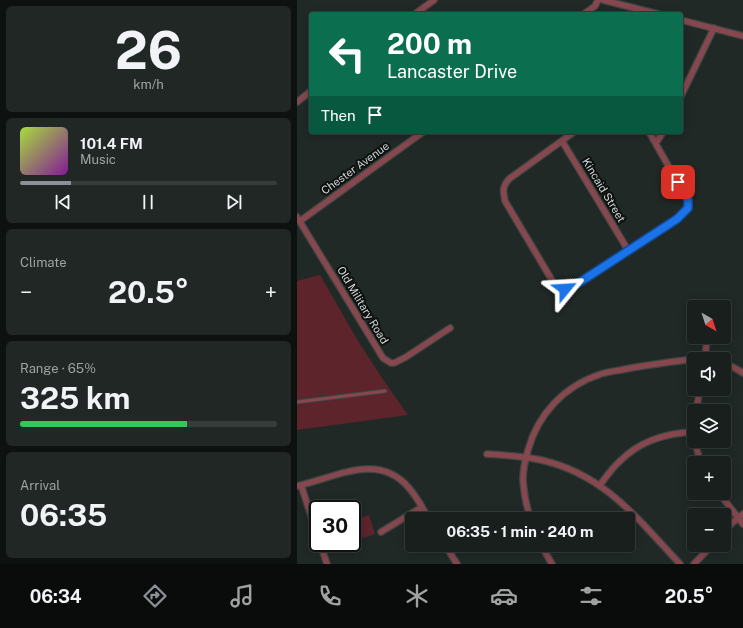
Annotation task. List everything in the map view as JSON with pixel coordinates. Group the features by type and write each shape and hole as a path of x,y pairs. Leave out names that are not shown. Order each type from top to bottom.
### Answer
{"street":[{"path":"418,12 434,0"},
{"path":"587,12 595,6 598,0"},
{"path":"603,0 650,12"},
{"path":"683,20 743,36"},
{"path":"683,92 714,28"},
{"path":"297,102 309,93"},
{"name":"Chester Avenue","path":"298,219 420,134"},
{"path":"572,134 509,179 503,190 505,201 553,282 562,289 570,288 577,284 677,219 688,208 688,200 650,134"},
{"path":"656,144 662,134"},
{"name":"Kincaid Street","path":"563,141 628,250"},
{"name":"Old Military Road","path":"298,219 383,358 391,363 395,363 450,328"},
{"path":"528,512 525,503 523,480 526,457 531,439 541,418 561,396 577,384 601,374 629,368 687,360"},
{"path":"731,367 743,373"},
{"path":"600,486 618,462 629,452 649,441 673,434 687,433"},
{"path":"487,454 526,457 541,460 577,472 600,486 624,505 680,564"},
{"path":"309,512 299,485 355,469 368,468 394,474 401,479 410,488 425,512"},
{"path":"726,500 741,516 743,524"},
{"path":"381,532 422,507"},
{"path":"731,525 741,516"},
{"path":"323,552 327,564"},
{"path":"449,552 457,564"},
{"path":"545,552 552,564"},
{"path":"694,564 705,552"}],"lane":[{"path":"297,402 385,391"}],"shaded area":[{"path":"320,275 358,341 408,415 297,430 297,281"},
{"path":"369,515 375,534 363,538 361,532 361,518"}],"route":[{"path":"565,289 577,284 677,219 688,208 688,200 678,182"}]}
